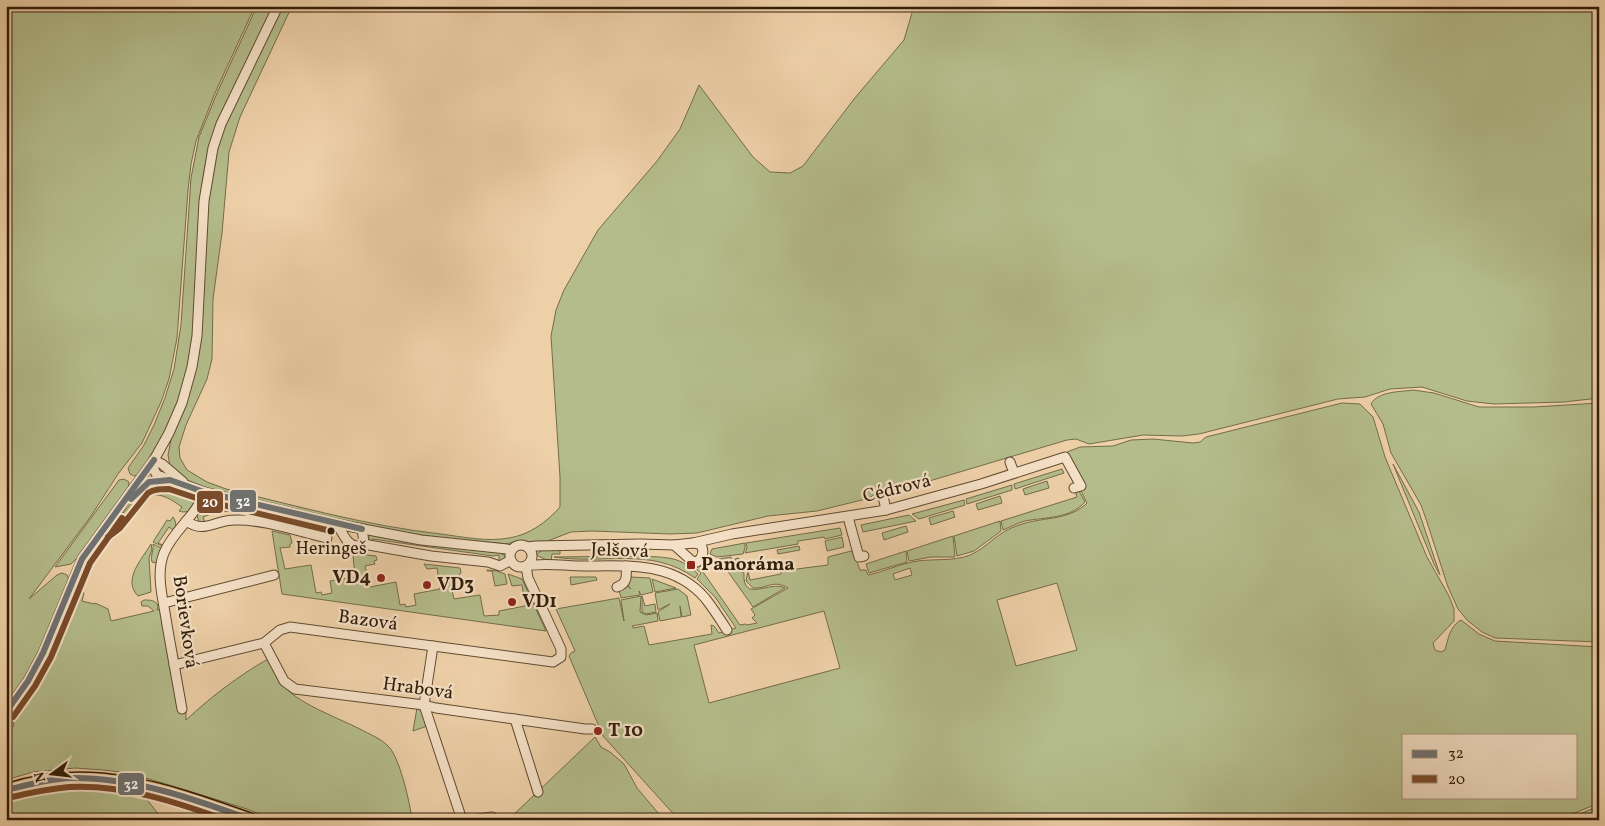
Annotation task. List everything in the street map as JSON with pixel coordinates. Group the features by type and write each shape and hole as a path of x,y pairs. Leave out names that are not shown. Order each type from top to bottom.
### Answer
{"main road":[{"path":"6,790 27,783 56,778 108,779 167,792 253,820"}],"street":[{"path":"6,712 37,666 54,630 77,571 89,549 154,460 169,433 182,403 194,360 204,201 213,148 221,124 278,6"},
{"name":"Cédrová","path":"516,561 519,546 531,552 536,546 641,544 674,546 732,534 886,510 1066,457 1081,486 1074,488"},
{"path":"154,460 153,466 156,473 204,492 362,529 421,540 507,549 516,561 530,563 531,552"},
{"path":"154,460 162,464 188,486"},
{"path":"1010,462 1014,473"},
{"path":"103,530 114,522 142,487 153,481 170,480"},
{"name":"Borievková","path":"182,709 160,572 162,558 175,534 199,506 204,492"},
{"path":"882,496 886,510"},
{"path":"848,516 858,557 864,556"},
{"path":"186,521 199,528 225,520 241,520 328,538"},
{"path":"337,524 351,545 356,547 363,544 431,556 488,562 500,566 516,561 546,564"},
{"path":"362,529 365,539 363,544"},
{"path":"674,546 692,561 697,562 702,556 703,550 700,544 693,543"},
{"path":"531,552 546,564"},
{"name":"Bazová","path":"174,665 264,643 280,630 290,627 550,662 557,661 562,656 561,650 528,578 516,561"},
{"name":"Jelšová","path":"546,564 650,567 679,577 702,595 727,630"},
{"path":"616,587 622,585 626,580 626,566"},
{"path":"164,603 274,575"},
{"path":"710,622 718,617"},
{"name":"Hrabová","path":"264,643 281,677 291,687 592,729"},
{"path":"433,646 424,705 462,820"},
{"path":"515,719 538,792"},
{"path":"473,820 492,817"}],"green space":[{"path":"6,6 255,6 215,93 196,141 188,190 177,338 169,379 161,402 142,443 118,474 91,516 29,599 57,575 62,573 67,575 69,580 33,666 6,706"},
{"path":"257,6 274,6 207,155 201,205 196,317 187,372 180,398 167,428 138,475 134,476 130,474 128,468 144,445 154,425 174,369 181,325 191,178 199,137"},
{"path":"282,6 292,6 240,117 229,152 222,233 213,299 212,359 207,379 186,425 179,447 180,458 187,470 207,482 226,489 360,521 475,539 501,539 516,536 524,534 543,523 560,507 560,477 551,336 556,310 564,290 598,230 657,161 680,129 699,85 753,157 770,172 790,173 803,166 854,99 904,40 914,6 1599,6 1599,398 1564,402 1494,404 1467,401 1422,387 1390,389 1365,397 1338,399 1199,434 1182,436 1143,435 1089,444 1076,439 1067,440 906,488 885,490 866,499 817,511 768,516 697,533 571,532 545,542 529,543 516,541 507,544 392,531 210,489 187,480 170,466 168,455 172,435 187,398 207,205 215,155 224,125"},
{"path":"1413,390 1434,393 1479,407 1534,407 1599,403 1599,642 1495,638 1482,632 1467,620 1458,609 1448,587 1421,505 1391,453 1383,424 1371,404 1384,394"},
{"path":"1342,403 1360,404 1373,417 1385,457 1427,557 1449,596 1454,609 1454,621 1433,643 1435,650 1441,652 1445,650 1452,629 1461,620 1479,634 1495,641 1599,647 1599,803 1558,820 679,820 603,736 569,656 575,651 556,609 619,598 624,621 621,600 641,596 640,612 646,615 657,613 658,621 632,626 633,628 644,626 649,645 712,634 711,625 719,633 736,628 715,597 697,579 701,573 695,568 704,565 707,569 703,572 740,625 757,623 752,618 755,615 751,609 788,588 783,585 774,584 753,588 746,581 748,571 750,580 781,574 781,571 828,565 828,557 851,551 853,551 860,570 866,570 868,575 912,562 964,557 976,552 1005,531 1027,522 1070,514 1087,503 1081,491 1086,488 1067,452 1080,447 1113,446 1131,440 1153,439 1200,442 1206,437","holes":["910,568 912,575 895,580 893,574","1057,583 1077,650 1016,666 997,600","824,611 840,668 709,703 694,645"]},
{"path":"1393,464 1419,512 1440,575 1434,564"},
{"path":"1062,469 1064,473 1015,489 1014,484"},
{"path":"124,479 129,482 128,491 79,556 71,564 55,567 119,480"},
{"path":"1047,481 1049,488 1025,495 1023,489"},
{"path":"161,483 191,491 196,499 194,506 188,511 179,511 182,507 159,495 148,495 137,501 113,531 96,558 79,591 84,593 82,601 95,603 108,609 111,621 154,611 148,606 142,606 141,602 144,600 156,603 158,606 157,610 161,609 186,710 186,720 225,687 268,659 283,685 292,694 375,737 389,747 401,771 412,820 274,820 247,809 129,773 103,770 75,768 33,772 6,780 6,728 9,729 14,726 15,707 34,678 51,644 84,563 143,489"},
{"path":"1012,485 1012,490 967,504 966,499"},
{"path":"1075,491 1079,491 1085,502 1072,512 1025,521 1003,530 1001,521 1077,497"},
{"path":"1000,496 1002,503 978,510 976,504"},
{"path":"214,499 273,514 291,521 292,525 284,526 285,520 244,511 214,513 203,517 205,522 199,522 197,516 202,507 208,501"},
{"path":"964,500 965,505 919,519 912,514"},
{"path":"953,511 955,517 931,525 929,518"},
{"path":"909,515 916,521 863,532 861,525"},
{"path":"173,517 176,524 175,527 173,530 169,527 158,543 163,545 153,542 167,520 170,521"},
{"path":"1000,521 1001,531 974,551 957,556 954,536"},
{"path":"906,526 908,532 884,540 882,533"},
{"path":"840,528 842,535 825,539 824,537 798,541 798,544 745,553 746,543"},
{"path":"272,531 290,535 292,543 290,547 280,548 285,569 311,565 316,593 321,592 322,595 332,593 330,581 355,577 353,555 342,555 339,546 352,553 376,556 375,564 365,566 370,587 396,582 400,605 405,604 406,607 416,605 414,594 440,589 437,568 427,569 424,564 460,568 459,576 449,578 454,599 480,595 484,616 499,615 499,611 525,606 522,585 512,586 508,574 522,579 546,631 282,594"},
{"path":"369,535 406,542 498,552 504,555 506,559 499,564 499,555 493,556 372,539 372,543 369,542"},
{"path":"953,536 955,557 931,557 909,561 907,551"},
{"path":"842,537 844,547 827,551 825,541"},
{"path":"323,543 337,545 338,553 326,556"},
{"path":"745,543 743,554 717,557 710,554 712,549"},
{"path":"151,544 152,549 149,558 151,592 138,596 132,583 133,576"},
{"path":"153,544 161,548 157,563 152,562"},
{"path":"799,546 800,550 778,554 777,550"},
{"path":"560,549 560,554 552,554 551,562 536,555 542,550"},
{"path":"906,551 907,562 869,573 866,564"},
{"path":"644,556 679,561 698,574 695,578 678,568 644,559 573,559 554,557"},
{"path":"731,557 735,569 744,573 747,587 752,589 779,586 785,588 753,607 719,559"},
{"path":"738,558 744,566 741,571 734,564 735,559"},
{"path":"487,570 497,571 505,574 507,584 495,586 492,571"},
{"path":"570,577 596,577 597,580 571,585"},
{"path":"630,577 650,578 653,592 641,595 639,591 640,595 621,598 619,590 626,585 631,589 627,584"},
{"path":"652,579 676,588 655,592"},
{"path":"678,589 687,596 691,615 682,617 680,606 681,617 660,621 658,612 670,604 658,610 655,593"},
{"path":"642,596 645,606 655,604 656,612 646,614 642,612"},
{"path":"417,708 423,709 430,725 413,731"},
{"path":"595,737 601,747 624,764 637,788 664,820 508,820"},
{"path":"81,784 109,786 141,792 163,820 6,820 6,799 38,789"},
{"path":"1599,806 1599,820 1565,820"}],"transit line":[{"name":"32","path":"6,712 28,681 43,653 82,559 154,460"},
{"name":"32","path":"131,499 149,482 170,480 204,492 362,529"},
{"name":"20","path":"108,537 120,528 148,493 163,489 331,531"},
{"name":"20","path":"13,717 35,686 51,657 90,563 122,518"},
{"name":"32","path":"6,790 38,782 70,778 117,781 186,797 252,820"},
{"name":"20","path":"8,798 38,791 69,787 109,788 168,801 226,820"}],"place":[{"name":"Heringeš","path":"331,531"},
{"name":"Panoráma","path":"691,565"},
{"name":"VD4","path":"381,578"},
{"name":"VD3","path":"427,585"},
{"name":"VD1","path":"512,602"},
{"name":"T 10","path":"598,731"}]}
